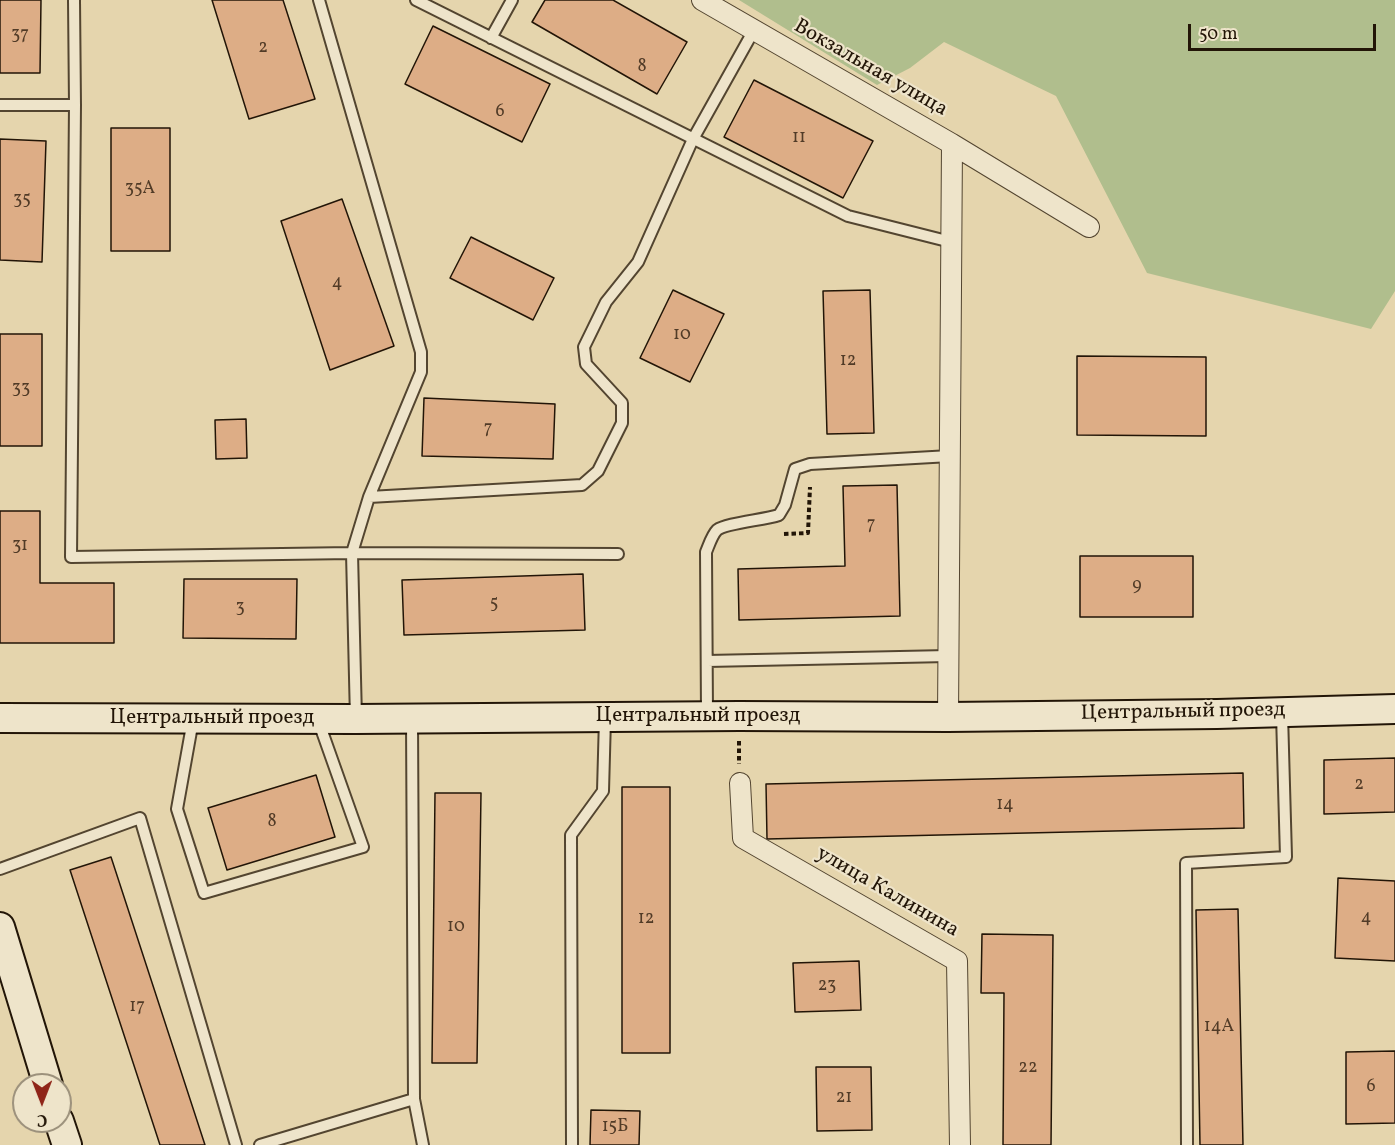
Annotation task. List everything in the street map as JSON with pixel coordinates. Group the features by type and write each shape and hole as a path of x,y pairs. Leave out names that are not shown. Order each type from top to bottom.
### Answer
{"main road":[{"name":"Центральный проезд","path":"0,718 948,717 1217,714 1395,709"},
{"path":"0,927 44,1073"}],"street":[{"name":"Вокзальная улица","path":"702,0 1089,226"},
{"path":"948,717 952,144"},
{"name":"улица Калинина","path":"740,783 743,838 957,961 960,1145"}],"lane":[{"path":"74,0 71,557 618,554"},
{"path":"319,0 421,352 421,372 369,497 352,554 356,719"},
{"path":"416,0 848,216 951,242"},
{"path":"491,38 512,0"},
{"path":"369,497 582,485 598,471 622,423 622,403 586,364 584,346 606,302 638,262 693,139 754,30"},
{"path":"0,105 75,105"},
{"path":"707,716 706,552 716,531 725,525 765,520 779,515 795,469 810,464 950,456"},
{"path":"707,661 948,656"},
{"path":"1187,1145 1186,863 1286,856 1282,711"},
{"path":"572,1145 571,835 603,791 605,718"},
{"path":"193,719 177,809 204,893 363,847 318,719"},
{"path":"412,719 414,1099 423,1145"},
{"path":"0,869 140,818 236,1145"},
{"path":"260,1145 414,1099"}],"path":[{"path":"778,534 808,532 810,487 815,479"}],"green space":[{"path":"739,0 1395,0 1395,291 1371,329 1147,273 1056,96 944,42 910,68 877,85"}],"building":[{"path":"0,0 41,0 40,73 0,73"},
{"path":"212,0 283,0 315,99 249,119"},
{"path":"545,0 613,0 687,42 657,94 532,22"},
{"path":"433,26 550,84 522,142 405,84"},
{"path":"754,80 873,141 843,198 724,137"},
{"path":"111,128 170,128 170,251 111,251"},
{"path":"0,139 46,141 42,262 0,260"},
{"path":"342,199 394,346 330,370 281,221"},
{"path":"471,237 554,278 533,320 450,278"},
{"path":"673,290 724,314 690,382 640,358"},
{"path":"870,290 874,433 827,434 823,291"},
{"path":"0,334 42,334 42,446 0,446"},
{"path":"1077,356 1206,357 1206,436 1077,435"},
{"path":"424,398 555,404 553,459 422,456"},
{"path":"246,419 247,458 216,459 215,420"},
{"path":"897,485 900,616 739,620 738,569 845,566 843,486"},
{"path":"0,511 40,511 40,583 114,583 114,643 0,643"},
{"path":"1080,556 1193,556 1193,617 1080,617"},
{"path":"583,574 585,630 404,635 402,580"},
{"path":"184,579 297,579 296,639 183,638"},
{"path":"1395,758 1395,812 1324,814 1324,760"},
{"path":"1243,773 1244,828 767,839 766,784"},
{"path":"316,775 335,837 227,870 208,808"},
{"path":"622,787 670,787 670,1053 622,1053"},
{"path":"435,793 481,793 477,1063 432,1063"},
{"path":"111,857 205,1145 160,1145 70,870"},
{"path":"1338,878 1395,881 1395,961 1335,958"},
{"path":"1238,909 1243,1145 1200,1145 1196,910"},
{"path":"982,934 1053,935 1051,1145 1003,1145 1004,993 981,993"},
{"path":"859,961 861,1010 795,1012 793,963"},
{"path":"1395,1051 1395,1123 1346,1124 1346,1052"},
{"path":"816,1067 871,1067 872,1130 817,1131"},
{"path":"591,1110 640,1111 639,1145 590,1145"}]}
